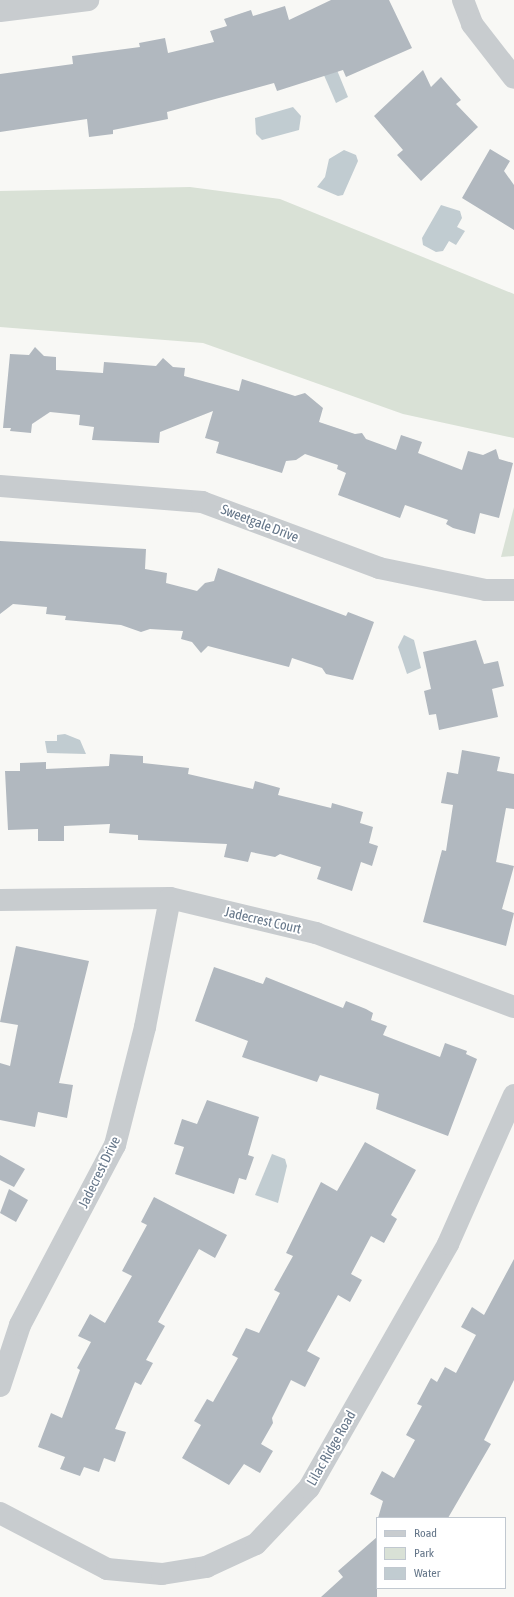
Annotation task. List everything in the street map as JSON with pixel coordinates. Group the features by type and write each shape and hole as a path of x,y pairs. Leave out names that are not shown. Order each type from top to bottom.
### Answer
{"street":[{"path":"0,11 88,0"},
{"path":"463,0 472,24 514,78"},
{"name":"Sweetgale Drive","path":"0,486 202,502 379,568 486,590 514,590"},
{"name":"Jadecrest Court","path":"0,900 170,898 316,933 514,1007"},
{"name":"Jadecrest Drive","path":"0,1386 20,1325 115,1145 145,1027 170,898"},
{"name":"Lilac Ridge Road","path":"0,1513 107,1569 162,1574 206,1567 256,1544 308,1488 448,1244 514,1095"}],"green space":[{"path":"190,187 280,199 514,294 514,438 403,414 203,343 0,327 0,191"},
{"path":"514,507 514,556 501,557"}],"water":[{"path":"330,53 348,97 336,103 317,59"},
{"path":"293,107 301,116 299,130 262,140 256,134 255,118"},
{"path":"344,150 356,155 358,161 343,195 338,196 317,187 325,177 329,159"},
{"path":"441,205 460,211 462,218 457,227 465,231 456,245 449,241 443,251 436,252 423,245 422,238"},
{"path":"404,635 414,640 421,668 407,674 398,647"},
{"path":"65,734 80,740 86,754 47,753 45,741 57,741 57,735"},
{"path":"272,1154 285,1159 287,1166 278,1203 255,1195"}],"building":[{"path":"331,0 389,0 412,48 346,77 343,70 277,91 274,83 167,112 168,119 113,130 113,134 89,137 87,119 0,132 0,74 73,64 72,56 140,47 139,43 165,38 168,53 214,42 210,31 227,26 224,19 251,10 253,16 285,6 289,20"},
{"path":"423,70 431,87 441,77 461,100 456,104 478,127 421,181 397,155 403,150 374,116"},
{"path":"490,149 510,161 504,171 514,185 514,230 462,198"},
{"path":"35,347 44,356 56,357 56,370 103,373 104,362 156,366 163,358 173,367 185,368 184,376 239,391 242,379 295,396 305,393 323,408 319,422 355,434 362,433 366,439 396,450 401,435 422,442 418,453 462,470 468,451 483,455 496,449 499,459 513,463 499,518 480,513 475,534 453,528 446,524 448,520 405,505 400,518 338,495 346,473 337,469 338,465 305,454 296,460 286,461 282,473 216,453 219,442 205,438 213,411 160,432 159,443 92,440 94,427 79,425 80,415 50,412 32,424 31,433 10,431 11,428 3,428 10,354 29,355"},
{"path":"0,541 146,549 145,569 167,573 166,583 197,591 205,583 214,581 218,568 346,616 348,612 374,622 353,680 326,674 322,668 292,658 289,667 208,646 201,653 192,642 181,639 183,631 150,629 141,632 121,625 65,620 66,616 46,614 47,607 13,604 0,614"},
{"path":"476,640 484,664 498,661 504,686 492,689 498,717 439,730 436,714 429,715 424,691 431,689 423,652"},
{"path":"462,750 500,757 497,771 514,774 514,809 506,808 496,862 514,866 502,909 514,913 506,946 423,922 442,850 446,851 453,805 441,803 447,772 458,774"},
{"path":"110,754 143,756 143,763 189,768 188,774 253,789 255,781 280,788 278,795 331,808 332,803 363,812 360,823 373,827 369,843 378,846 372,866 361,862 352,891 317,879 321,867 280,854 275,857 251,852 248,862 224,857 227,844 138,840 138,835 109,833 110,824 64,826 64,841 38,841 38,829 8,830 5,771 20,771 20,763 46,762 46,769 109,766"},
{"path":"16,946 89,961 59,1083 73,1085 67,1118 38,1112 35,1127 0,1120 0,1063 10,1066 18,1025 0,1022"},
{"path":"214,967 263,984 266,977 343,1008 346,1001 373,1013 371,1020 387,1026 383,1035 440,1057 445,1043 467,1051 466,1054 477,1059 448,1136 376,1109 379,1094 320,1075 317,1082 242,1057 248,1041 195,1021"},
{"path":"207,1100 259,1117 248,1155 254,1157 246,1180 239,1178 234,1194 175,1174 184,1147 174,1144 182,1119 197,1124"},
{"path":"365,1142 416,1170 391,1215 397,1219 384,1243 371,1236 351,1274 362,1280 350,1302 338,1295 307,1351 320,1358 305,1387 291,1380 272,1418 273,1423 261,1444 273,1451 260,1473 244,1464 229,1485 182,1458 201,1425 194,1421 207,1399 213,1402 238,1358 232,1355 246,1328 259,1333 280,1293 274,1290 293,1256 286,1253 321,1182 337,1191"},
{"path":"0,1155 25,1169 14,1187 0,1180"},
{"path":"9,1189 28,1200 16,1222 0,1213"},
{"path":"154,1197 227,1235 215,1258 199,1249 158,1322 165,1326 146,1360 153,1363 141,1385 135,1382 115,1429 126,1432 115,1462 104,1458 99,1472 84,1467 80,1476 60,1469 65,1457 38,1447 51,1413 62,1418 80,1370 77,1368 91,1342 78,1336 90,1314 105,1323 132,1276 122,1271 147,1225 141,1222"},
{"path":"514,1259 514,1380 484,1440 491,1444 449,1517 378,1517 383,1501 370,1494 382,1471 394,1478 415,1440 406,1435 422,1406 417,1404 431,1378 437,1382 445,1367 456,1373 476,1335 461,1327 472,1307 484,1315"},
{"path":"376,1538 377,1597 321,1597 343,1577 338,1571"}]}
